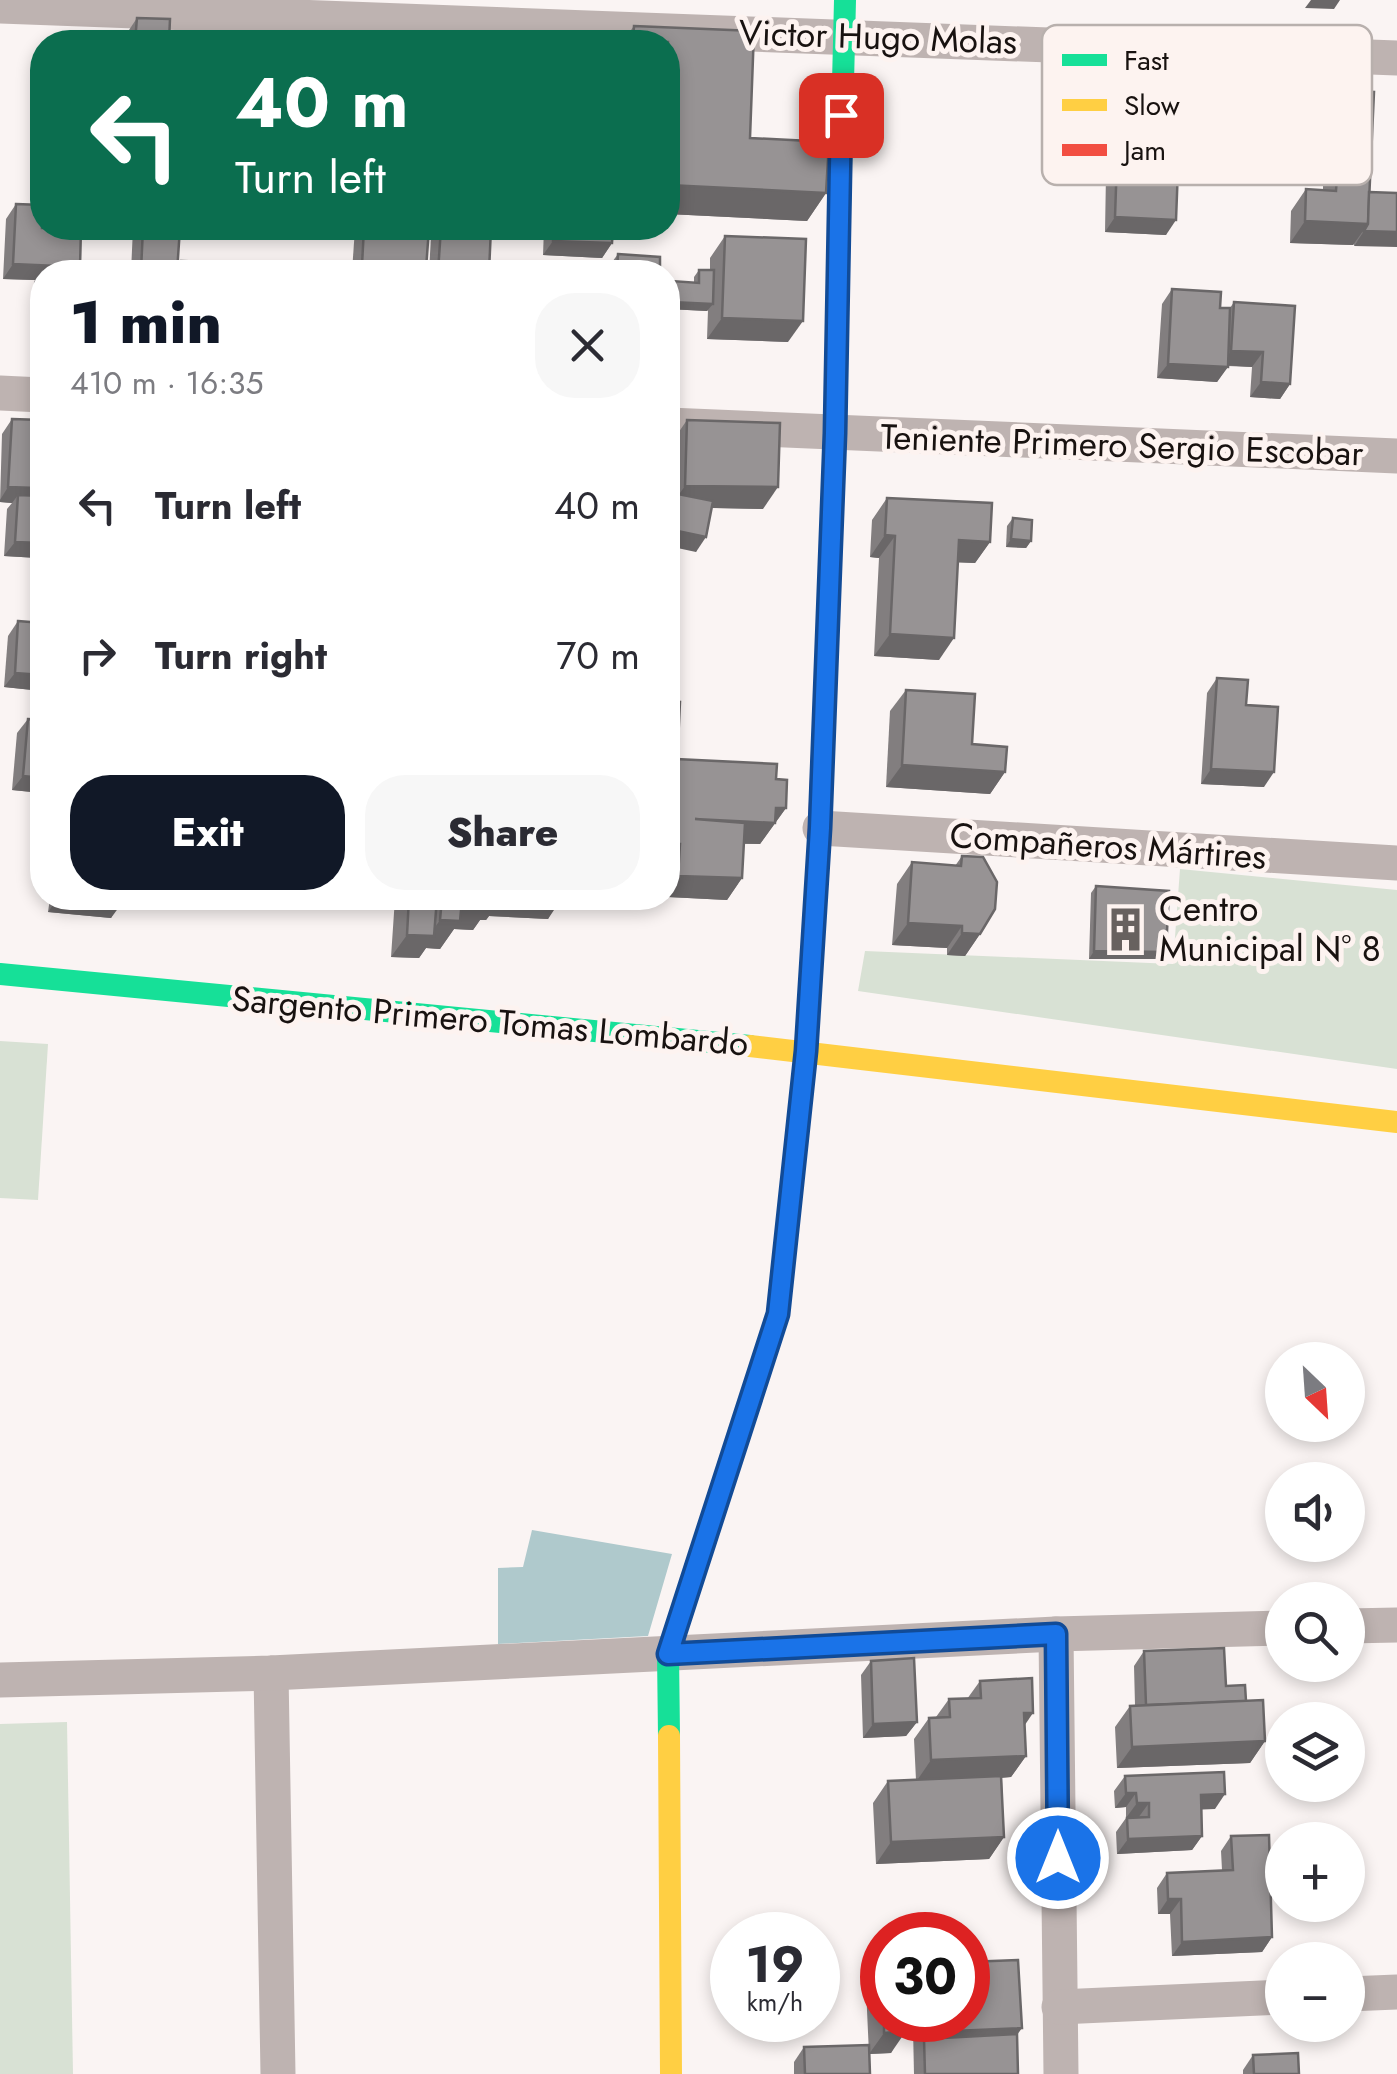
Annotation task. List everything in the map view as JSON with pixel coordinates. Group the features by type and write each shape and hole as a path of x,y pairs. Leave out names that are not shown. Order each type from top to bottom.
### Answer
{"street":[{"path":"671,2074 668,1654 778,1314 806,1051 820,828 846,0"},
{"name":"Victor Hugo Molas","path":"0,6 1042,43"},
{"name":"Victor Hugo Molas","path":"1372,57 1397,58"},
{"path":"0,393 30,394"},
{"name":"Teniente Primero Sergio Escobar","path":"680,426 1397,456"},
{"name":"Compañeros Mártires","path":"820,828 1397,863"},
{"name":"Sargento Primero Tomas Lombardo","path":"0,974 806,1051 1397,1122"},
{"path":"1365,1626 1397,1625"},
{"path":"0,1680 271,1673 1056,1634 1265,1628"},
{"path":"1056,1634 1061,2074"},
{"path":"271,1673 278,2074"},
{"path":"1365,1993 1397,1992"},
{"path":"1059,2007 1265,1998"}],"shaded area":[{"path":"1180,869 1397,890 1397,1069 858,991 865,951 1173,964"},
{"path":"0,1041 48,1044 38,1200 0,1198"},
{"path":"67,1722 73,2074 0,2074 0,1724"}],"water":[{"path":"532,1530 672,1554 648,1636 498,1644 498,1568 523,1567"}],"building":[{"path":"137,18 170,19 170,30 136,30"},
{"path":"634,26 754,31 750,138 829,142 826,193 680,186 680,30 634,30"},
{"path":"1116,185 1177,185 1176,220 1115,217"},
{"path":"1336,185 1370,185 1368,224 1305,221 1306,189 1336,191"},
{"path":"1369,192 1397,193 1397,232 1364,231 1368,224"},
{"path":"16,204 30,205 30,240 81,240 80,260 13,264"},
{"path":"725,236 806,239 803,321 722,318"},
{"path":"142,240 179,240 178,260 142,260"},
{"path":"363,240 428,240 427,260 362,260"},
{"path":"440,240 490,240 490,260 439,260"},
{"path":"553,240 612,240 612,243"},
{"path":"618,254 660,257 660,260 618,260"},
{"path":"699,270 714,270 713,304 680,302 680,282 699,283"},
{"path":"1172,289 1221,292 1220,308 1230,308 1228,367 1168,364"},
{"path":"1234,302 1295,306 1290,384 1261,382 1263,352 1231,351"},
{"path":"12,419 30,420 30,488 8,487"},
{"path":"687,420 780,423 778,487 685,486"},
{"path":"680,494 713,501 706,537 680,532"},
{"path":"18,495 30,496 30,543 15,542"},
{"path":"887,498 992,503 990,542 959,540 954,638 890,634 895,536 885,535"},
{"path":"1013,518 1032,520 1031,541 1011,539"},
{"path":"18,621 30,622 30,674 15,673"},
{"path":"1217,678 1248,680 1246,705 1278,707 1274,772 1211,769"},
{"path":"906,690 975,694 972,744 1007,747 1005,772 902,765"},
{"path":"28,719 30,719 30,777 23,776"},
{"path":"680,759 777,764 776,779 787,780 786,808 776,808 775,823 695,819 745,823 742,878 680,876"},
{"path":"962,856 983,857 997,882 995,909 980,934 962,933 962,926 908,923 912,862 961,866"},
{"name":"Centro Municipal N° 8","path":"1096,886 1169,891 1166,952 1094,951"},
{"path":"408,910 436,910 434,936 407,935"},
{"path":"441,910 461,910 460,921 440,920"},
{"path":"1224,1648 1226,1686 1245,1685 1246,1701 1146,1705 1144,1651"},
{"path":"914,1658 917,1722 873,1724 871,1661"},
{"path":"1032,1678 1033,1713 1024,1713 1026,1756 931,1760 929,1718 950,1717 949,1699 981,1698 980,1681"},
{"path":"1263,1700 1265,1741 1132,1747 1130,1706"},
{"path":"1224,1772 1225,1794 1201,1795 1202,1836 1128,1839 1127,1818 1149,1817 1149,1803 1137,1803 1136,1793 1126,1793 1125,1776"},
{"path":"1001,1776 1004,1837 891,1842 888,1781"},
{"path":"1265,1835 1265,1922 1272,1922 1272,1937 1182,1942 1181,1899 1168,1899 1167,1873 1233,1870 1231,1836"},
{"path":"1018,1960 1022,2028 990,2029 990,1961"},
{"path":"1017,2034 1018,2074 925,2074 924,2042 990,2042 990,2035"},
{"path":"869,2045 870,2074 805,2074 804,2047"},
{"path":"1298,2053 1299,2074 1254,2074 1253,2055"}],"traffic: fast":[{"path":"833,497 845,0"},
{"path":"669,1736 668,1653 778,1314 806,1051 816,895"},
{"path":"0,974 750,1046"}],"traffic: slow":[{"path":"750,1046 1397,1122"},
{"path":"669,1736 671,2074"}],"traffic: jam":[{"path":"816,895 833,497"}],"place":[{"name":"Centro Municipal N° 8","path":"1126,929"}],"route":[{"path":"841,115 835,433 820,828 806,1051 778,1314 668,1654 1056,1634 1058,1858"}]}
